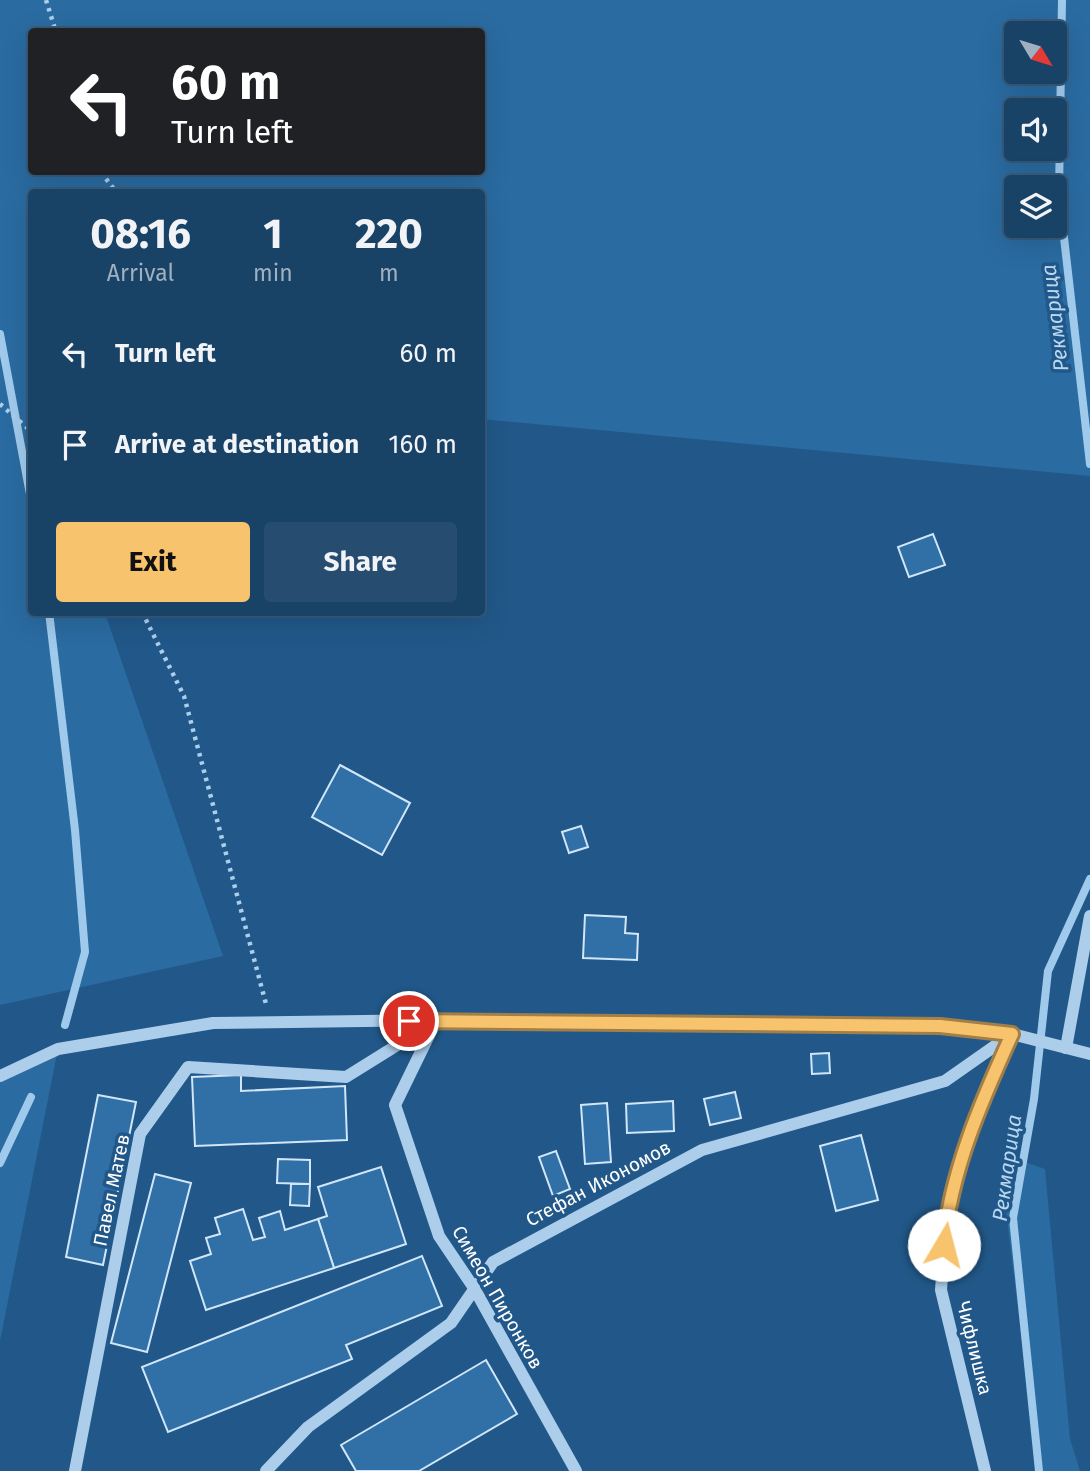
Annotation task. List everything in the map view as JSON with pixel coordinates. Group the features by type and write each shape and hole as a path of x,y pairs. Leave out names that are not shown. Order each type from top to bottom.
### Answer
{"street":[{"path":"1062,1047 1090,916"},
{"path":"0,1076 58,1049 213,1023 271,1021 437,1020 940,1026 1018,1036 1090,1054"},
{"name":"Симеон Пиронков","path":"437,1020 395,1105 439,1237 474,1288 576,1471"},
{"name":"Павел Матев","path":"75,1471 140,1134 188,1067 346,1077 437,1020"},
{"name":"Стефан Икономов","path":"266,1471 308,1427 451,1323 493,1262 702,1150 945,1081 1018,1036"},
{"name":"Чифлишка","path":"985,1471 941,1290 946,1222 974,1120 1018,1036"}],"path":[{"path":"47,0 55,28"},
{"path":"0,404 28,428"},
{"path":"144,616 184,696 271,1021"}],"shaded area":[{"path":"0,0 1090,0 1090,476 485,419 485,189 28,189 28,616 106,616 223,956 0,1005"},
{"path":"58,1049 0,1341 0,1076"},
{"path":"1025,1162 1045,1169 1070,1439 1080,1471 1038,1471 1002,1179"}],"building":[{"path":"933,534 945,565 909,577 898,547"},
{"path":"340,765 410,803 382,855 312,817"},
{"path":"581,826 588,847 569,853 562,832"},
{"path":"585,915 626,917 625,933 638,934 637,960 583,958"},
{"path":"829,1053 830,1073 812,1074 811,1054"},
{"path":"241,1075 241,1091 345,1086 347,1140 195,1146 192,1077"},
{"path":"735,1092 741,1118 710,1125 704,1099"},
{"path":"98,1095 136,1102 103,1265 66,1257"},
{"path":"673,1101 674,1131 627,1133 626,1104"},
{"path":"607,1103 611,1162 585,1164 581,1105"},
{"path":"861,1135 878,1200 836,1211 820,1146"},
{"path":"556,1151 570,1189 553,1196 539,1157"},
{"path":"278,1159 310,1160 310,1184 277,1183"},
{"path":"381,1167 406,1244 334,1268 318,1219 327,1216 318,1187"},
{"path":"155,1174 191,1183 147,1352 111,1343"},
{"path":"291,1184 310,1184 309,1206 290,1205"},
{"path":"243,1209 253,1240 265,1237 259,1218 280,1211 285,1230 318,1219 334,1268 206,1310 190,1261 211,1254 206,1238 220,1234 215,1218"},
{"path":"422,1256 442,1306 346,1345 352,1359 168,1432 142,1367"},
{"path":"486,1360 517,1414 419,1471 356,1471 341,1445"}],"waterway":[{"name":"Рекмарица","path":"1062,0 1059,194 1090,464"},
{"path":"0,334 28,484"},
{"path":"49,616 75,830 85,952 65,1025"},
{"name":"Рекмарица","path":"1039,1471 1013,1218 1034,1099 1048,971 1090,879"},
{"path":"0,1163 31,1097"}],"route":[{"path":"409,1021 940,1026 1012,1034 974,1120 946,1222 944,1245"}]}
